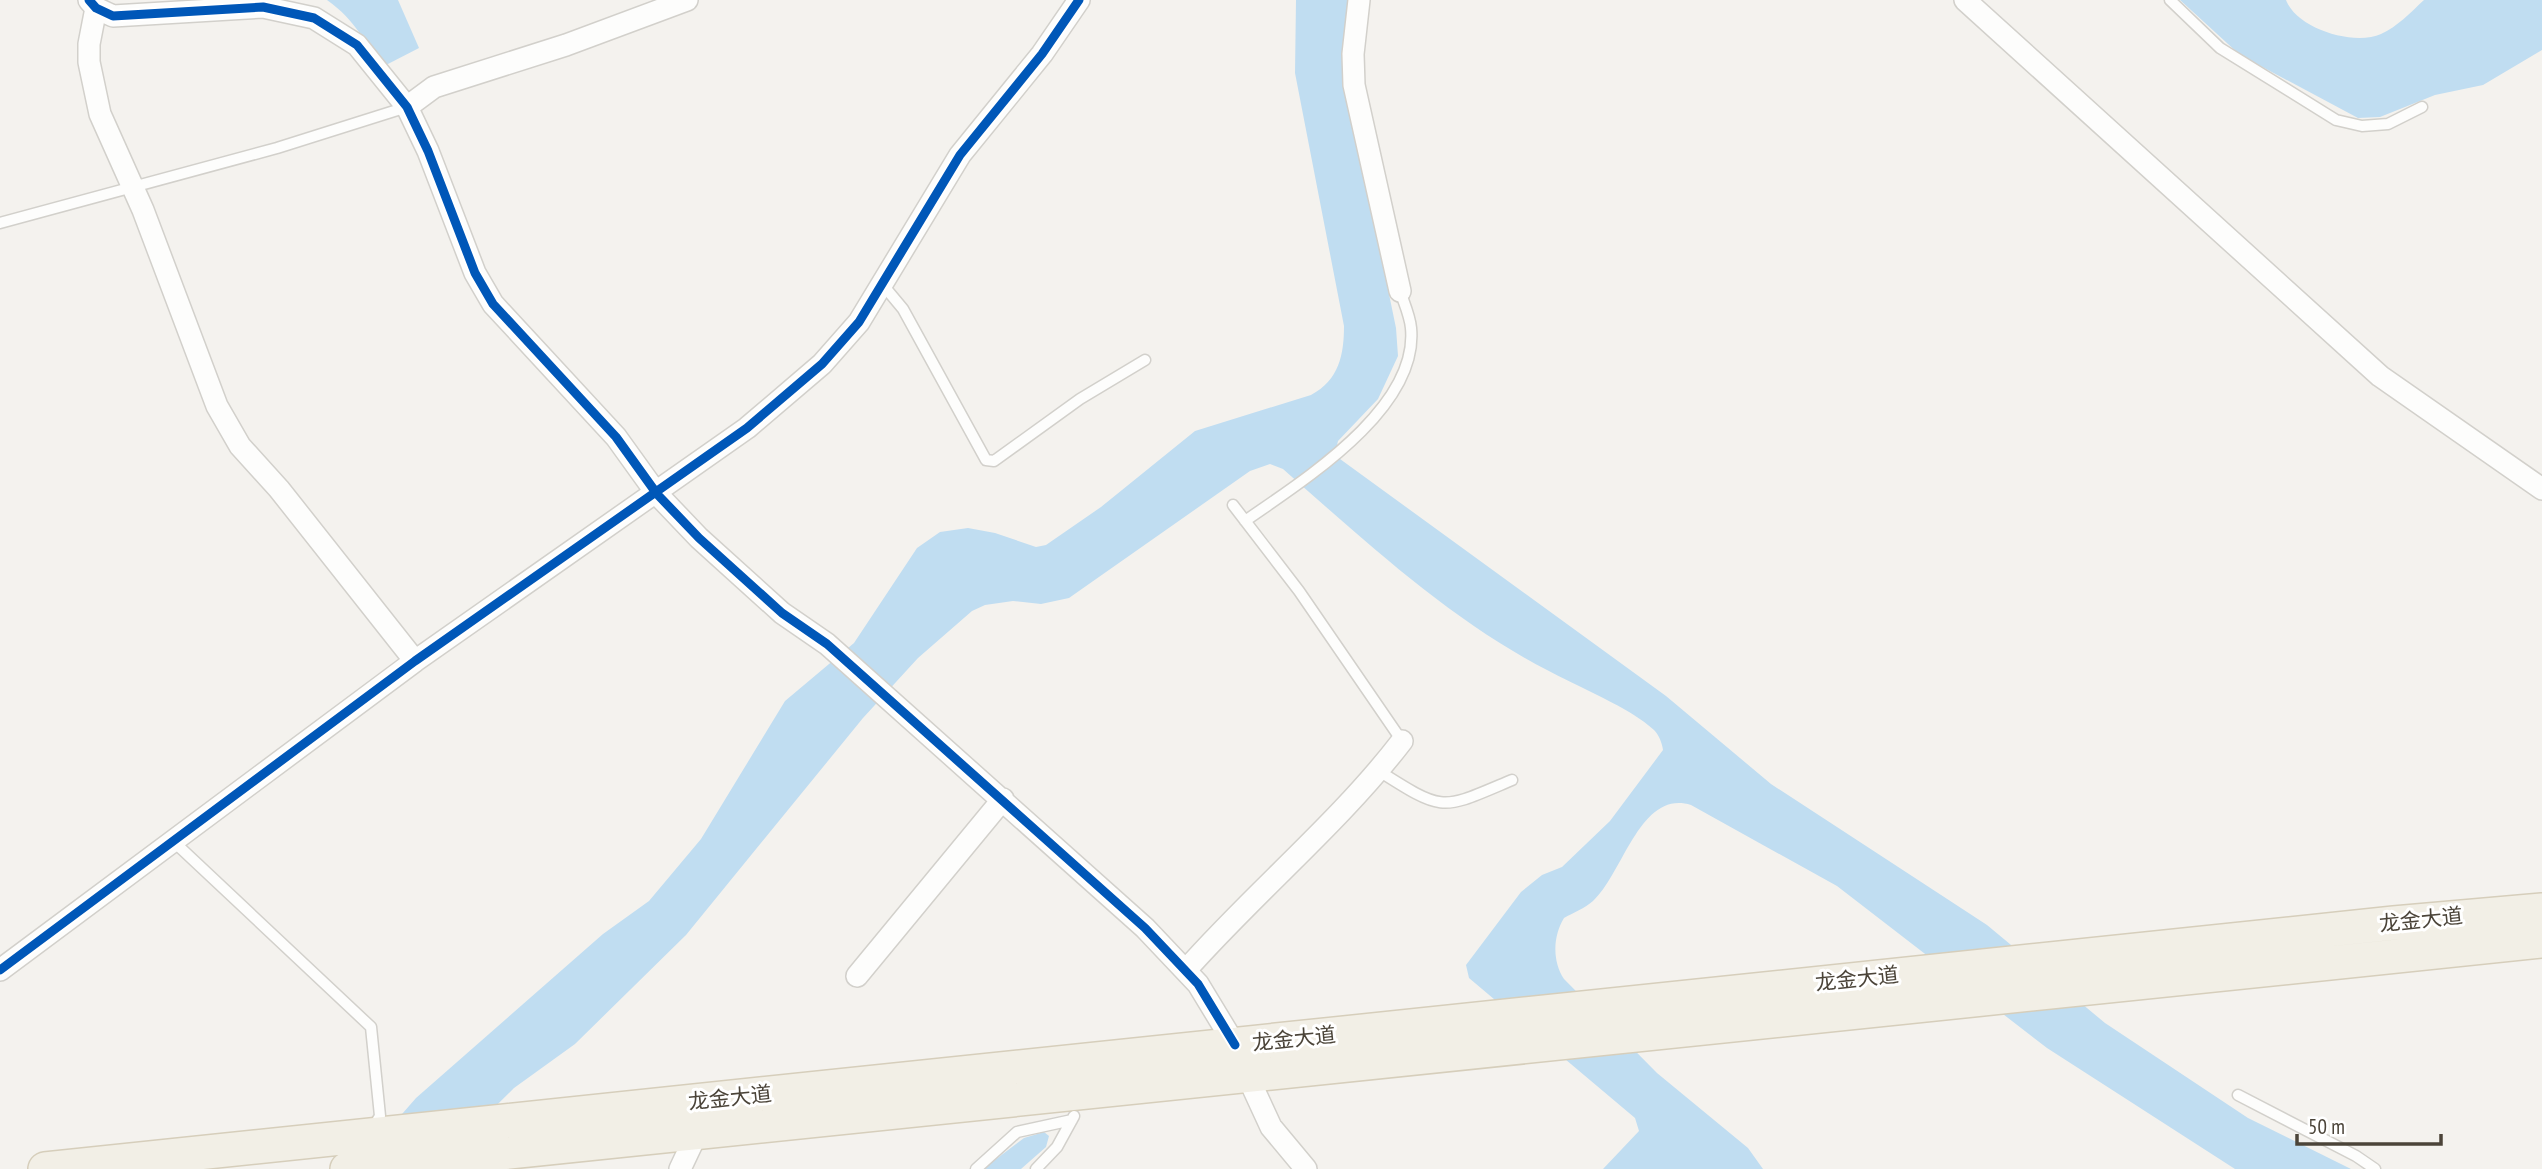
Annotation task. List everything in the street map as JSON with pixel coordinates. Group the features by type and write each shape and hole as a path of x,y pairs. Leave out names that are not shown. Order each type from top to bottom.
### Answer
{"main road":[{"name":"龙金大道","path":"45,1169 2542,910"},
{"name":"龙金大道","path":"347,1169 697,1133 1076,1107 1247,1075 2542,942"}],"street":[{"path":"407,107 434,87 566,45 687,0"},
{"path":"0,970 415,662 747,428 822,364 859,322 960,155 1042,54 1079,0"},
{"path":"1359,0 1353,54 1354,85 1400,291"},
{"path":"1965,0 2380,376 2542,489"},
{"path":"415,662 279,489 240,446 217,406 133,186 100,114 93,88 89,44 93,4 113,16 123,17 263,7 314,18 357,44 407,107 428,151 483,289 504,318 616,437 657,494 743,580 782,613 827,644 1112,896 1198,984 1235,1045"},
{"path":"1186,970 1232,918 1379,771 1402,741"},
{"path":"857,976 1003,799"},
{"path":"1247,1075 1271,1128 1306,1169"},
{"path":"680,1169 697,1133"}],"lane":[{"path":"2170,0 2220,48 2336,120 2362,126 2388,124 2422,107"},
{"path":"0,223 277,148 407,107"},
{"path":"883,285 902,309 986,460 994,461 1080,399 1145,360"},
{"path":"1245,521 1340,450 1372,420 1403,372 1411,327 1400,291"},
{"path":"1233,506 1298,591 1402,741"},
{"path":"1379,771 1419,796 1438,804 1460,802 1513,780"},
{"path":"172,840 371,1027 380,1116 368,1135"},
{"path":"2238,1095 2356,1156 2375,1169"},
{"path":"976,1169 1017,1132 1076,1107"},
{"path":"1036,1169 1057,1147 1076,1107"}],"water":[{"path":"327,0 398,0 419,48 386,65 346,16"},
{"path":"1296,0 1347,0 1345,97 1356,134 1396,328 1398,356 1378,399 1338,441 1335,454 1666,696 1771,784 1987,925 2105,1023 2248,1118 2351,1169 2235,1169 2047,1048 1837,886 1691,805 1673,803 1658,809 1645,821 1604,888 1593,901 1564,918 1556,940 1557,964 1564,979 1657,1073 1748,1148 1763,1169 1603,1169 1639,1131 1635,1118 1469,978 1466,965 1521,892 1542,875 1562,867 1610,821 1663,750 1660,739 1654,730 1632,714 1547,670 1476,628 1409,578 1283,469 1270,464 1250,471 1069,598 1041,604 1013,601 985,605 972,611 918,658 863,718 686,935 575,1044 514,1088 432,1169 354,1169 416,1098 603,934 649,901 701,839 785,701 854,643 917,548 940,532 968,528 995,533 1036,547 1046,545 1101,507 1195,431 1311,395 1328,382 1341,357 1344,326 1295,73"},
{"path":"2180,0 2286,0 2292,10 2314,27 2356,38 2370,37 2387,31 2424,0 2542,0 2542,50 2483,85 2435,95 2380,117 2358,118 2240,55"},
{"path":"1044,1132 1049,1136 1046,1147 1021,1169 983,1169 1024,1138"}],"cycle path":[{"path":"89,0 96,8 113,16 263,7 314,18 357,45 407,107 428,151 475,273 493,304 616,437 657,494 699,538 782,613 827,644 1145,928 1198,984 1235,1045"},
{"path":"0,970 415,661 747,428 822,364 859,322 960,155 1042,54 1079,0"}]}
